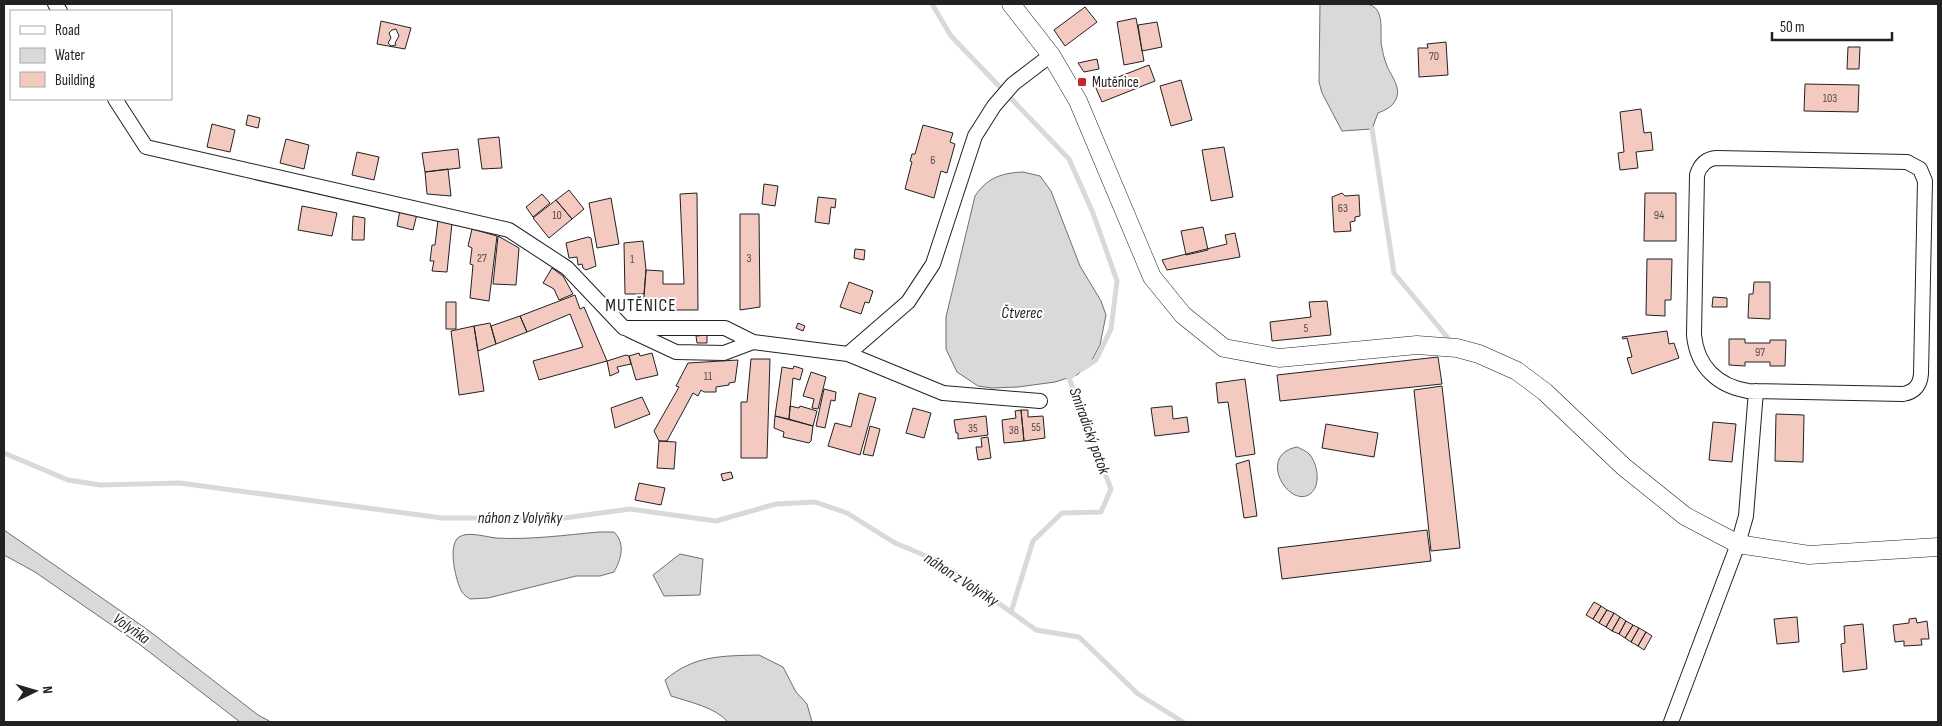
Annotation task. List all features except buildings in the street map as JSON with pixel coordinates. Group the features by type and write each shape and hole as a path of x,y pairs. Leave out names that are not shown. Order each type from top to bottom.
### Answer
{"street":[{"path":"1010,4 1051,55 1078,101 1152,277 1182,315 1224,348 1278,358 1417,345 1458,348 1485,355 1517,371 1545,392 1624,467 1686,516 1738,544 1809,555 1938,548"},
{"path":"848,354 908,302 933,264 975,136 999,100 1013,84 1051,55"},
{"path":"116,100 146,147 509,230 567,268 624,328 676,352 724,353 753,342"},
{"path":"1716,158 1907,162 1916,165 1925,181 1921,374 1916,387 1913,391 1903,394 1756,391 1737,389 1717,380 1702,363 1695,345 1698,170 1706,161 1716,158"},
{"path":"624,328 724,328 753,342 848,354 943,393 1040,401"},
{"path":"1671,722 1738,544 1746,516 1756,391"}],"water":[{"path":"1348,3 1370,5 1374,7 1379,15 1383,54 1396,85 1397,94 1395,102 1391,106 1378,113 1372,129 1342,131 1322,93 1319,82 1320,4"},
{"name":"Čtverec","path":"1023,172 1040,176 1051,191 1080,266 1101,301 1106,315 1100,345 1091,362 1077,375 1055,382 1018,387 992,388 978,386 957,372 946,349 946,317 975,196 984,185 1001,175"},
{"path":"1297,447 1306,451 1313,459 1317,475 1316,486 1310,494 1302,497 1293,494 1286,488 1280,479 1278,469 1279,460 1285,452"},
{"name":"Volyňka","path":"4,530 148,630 258,715 271,722 240,722 139,644 35,572 4,555"},
{"path":"614,532 620,541 621,552 614,572 600,576 576,576 488,598 470,599 463,593 460,587 455,572 453,555 455,541 463,535 522,538"},
{"path":"680,554 703,559 700,595 664,596 653,575"},
{"path":"759,655 783,667 796,692 807,704 812,722 728,722 716,712 671,696 665,680 687,666 709,658"}],"waterway":[{"name":"Smiradický potok","path":"932,4 951,36 1069,159 1093,213 1117,281 1111,329 1096,360 1081,370"},
{"path":"1372,129 1394,273 1448,338"},
{"name":"Smiradický potok","path":"1074,374 1069,378 1111,489 1101,512 1062,513 1033,541 1011,612 1036,630 1079,637 1138,694 1183,722"},
{"name":"náhon z Volyňky","path":"4,453 68,480 100,485 180,483 442,518 564,518 630,509 716,521 776,504 815,502 847,513 895,543 936,560 1011,612"}],"place":[{"name":"Mutěnice","path":"1082,82"}],"district":[{"name":"MUTĚNICE","path":"641,305"}]}
